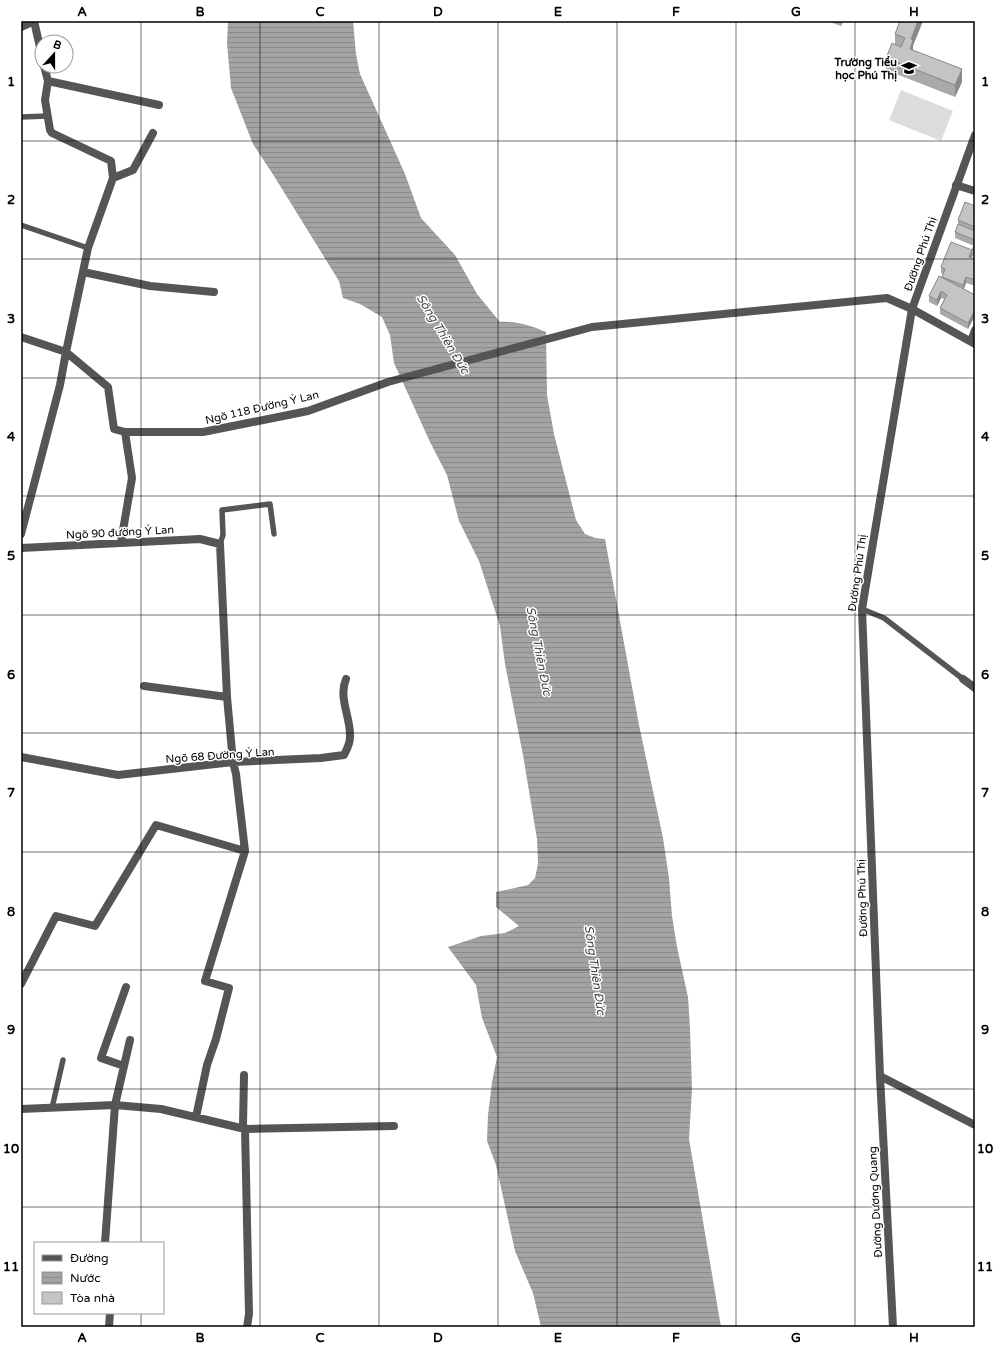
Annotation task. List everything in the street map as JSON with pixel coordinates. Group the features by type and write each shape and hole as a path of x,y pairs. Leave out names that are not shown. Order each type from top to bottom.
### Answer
{"street":[{"path":"21,27 34,21 37,34"},
{"path":"21,534 60,385 88,248 113,178 111,161 52,133 50,130 45,100 48,81 46,74"},
{"path":"48,81 159,105"},
{"path":"113,178 133,170 153,133"},
{"name":"Đường Phú Thị","path":"880,1076 862,609 912,308 975,135"},
{"path":"956,185 975,191"},
{"path":"83,272 150,286 214,292"},
{"name":"Ngõ 118 Đường Ỷ Lan","path":"126,432 204,432 308,411 388,382 592,327 863,299 887,298 912,308 973,342"},
{"path":"973,342 975,330"},
{"path":"21,337 66,352 108,387 114,429 126,432 132,478 121,542"},
{"name":"Ngõ 90 đường Ỷ Lan","path":"21,548 200,539 220,544"},
{"path":"196,1117 207,1065 216,1039 229,988 205,980 245,851 236,774 233,762 227,697 220,544"},
{"name":"Ngõ 68 Đường Ỷ Lan","path":"21,757 118,775 233,762 307,759 344,755 348,748 350,737 344,702 343,686 346,679"},
{"path":"963,679 975,688"},
{"path":"144,686 227,697"},
{"path":"21,984 56,916 95,926 156,825 245,851"},
{"path":"124,1066 101,1058 126,987"},
{"path":"106,1242 115,1105 130,1040"},
{"path":"244,1075 243,1125 245,1129 249,1314 247,1327"},
{"path":"880,1076 975,1125"},
{"name":"Đường Dương Quang","path":"880,1076 893,1327"},
{"path":"21,1109 115,1105 161,1109 245,1129 394,1126"},
{"path":"109,1327 110,1314"}],"lane":[{"path":"21,117 47,116"},
{"path":"21,225 88,248"},
{"path":"220,544 224,535 222,510 229,508 270,504 274,534"},
{"path":"862,609 884,618 963,679"},
{"path":"52,1108 63,1060"}],"shaded area":[{"path":"901,90 953,111 941,141 889,120"}],"water":[{"name":"Sông Thiên Đức","path":"228,21 353,21 356,54 360,74 405,174 421,218 455,255 477,294 500,322 523,324 546,332 547,395 554,434 576,520 585,534 595,538 605,539 639,725 663,838 669,878 672,916 688,997 692,1089 689,1139 721,1327 541,1327 533,1293 515,1251 496,1165 487,1141 488,1115 497,1057 482,1018 476,985 448,947 481,936 505,933 519,926 496,907 496,892 528,885 535,878 538,864 537,839 523,755 505,664 500,626 479,561 459,521 447,475 430,442 394,363 390,335 382,317 360,304 343,298 339,281 253,144 231,88 227,43"}],"building":[{"path":"900,21 918,21 911,39 913,40 910,49 962,69 955,85 886,58 892,43 901,47 905,38 895,34"},
{"path":"965,202 975,206 975,227 958,220"},
{"path":"958,224 975,231 975,240 955,232"},
{"path":"951,242 972,250 969,257 975,259 975,280 966,277 963,285 942,277 945,269 941,267"},
{"path":"975,243 975,251 972,250"},
{"path":"939,276 975,295 975,310 968,323 940,308 947,295 941,291 937,300 929,296"}],"place":[{"name":"Trường Tiểu học Phú Thị","path":"909,68"}]}
